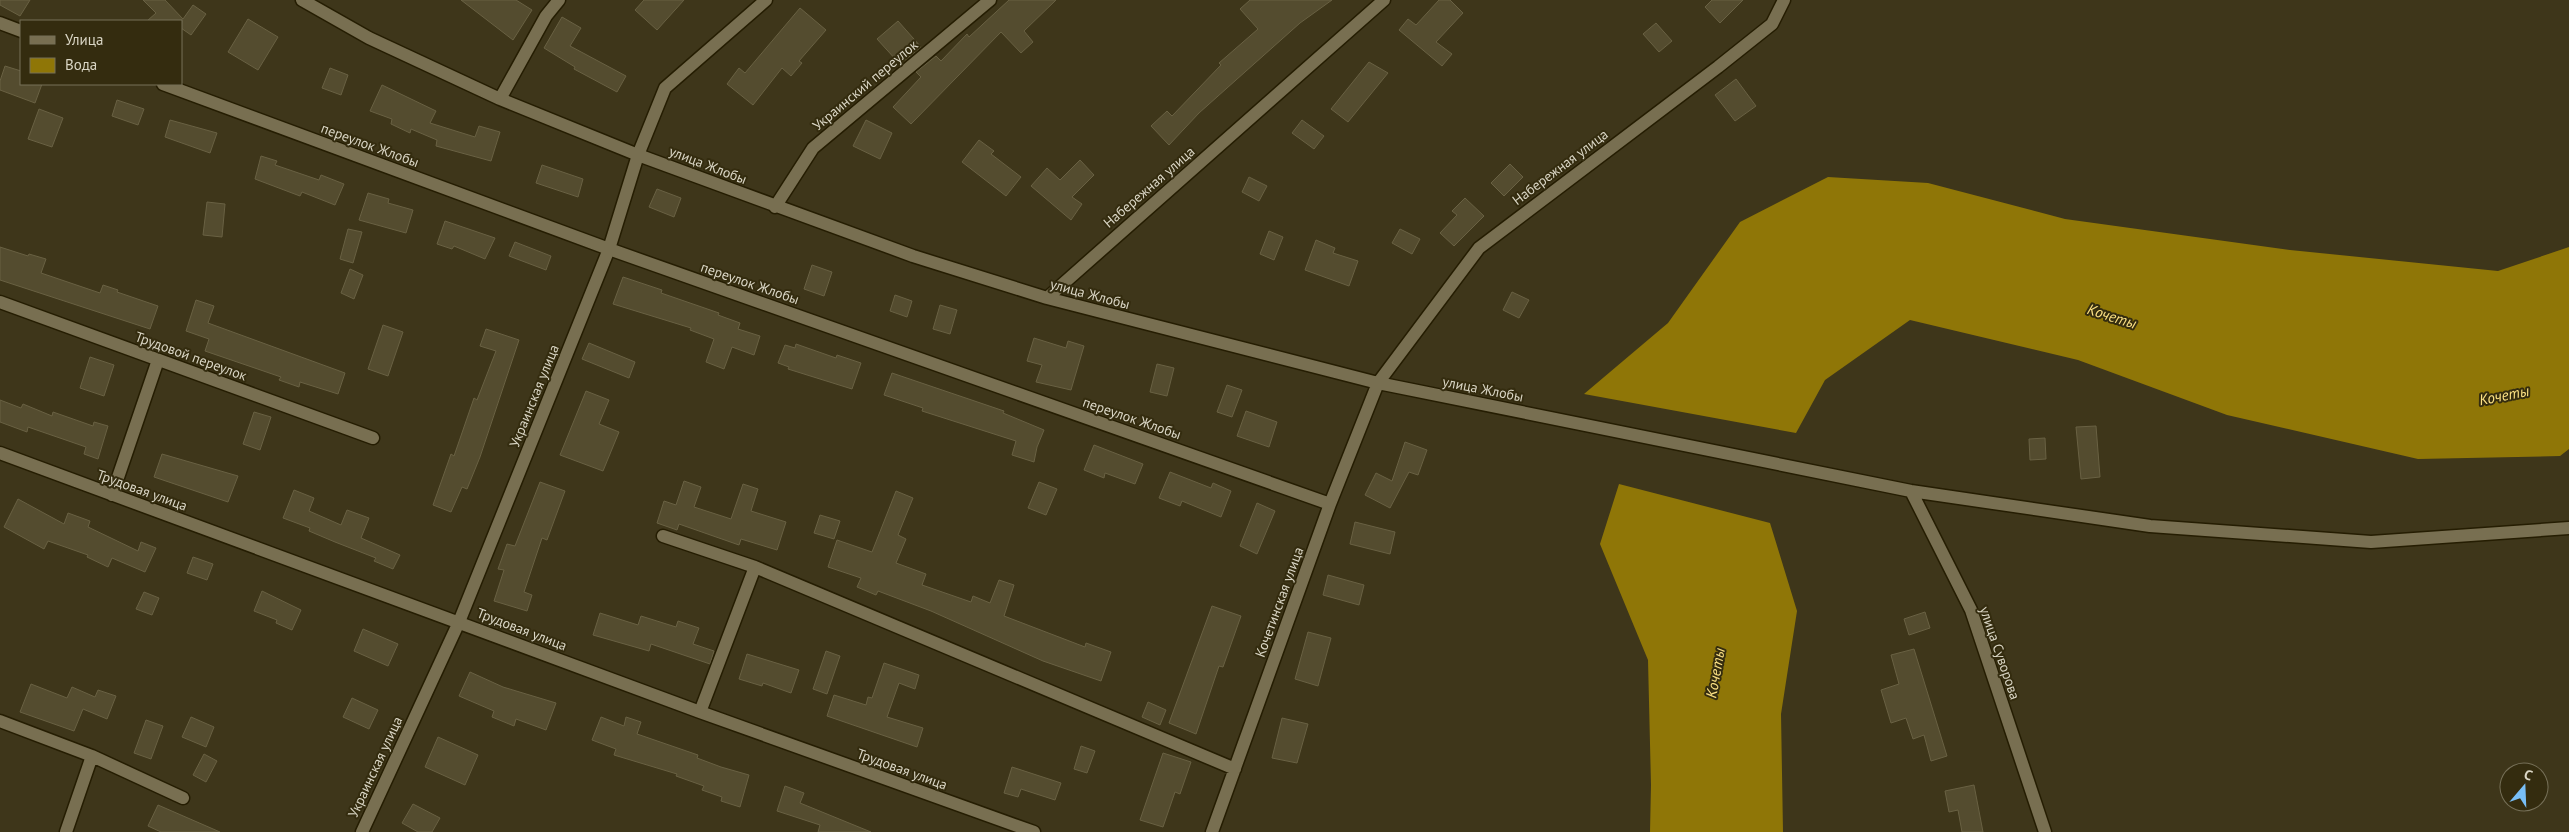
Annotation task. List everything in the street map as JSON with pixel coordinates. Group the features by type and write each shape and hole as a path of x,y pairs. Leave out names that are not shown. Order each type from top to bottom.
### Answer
{"street":[{"name":"улица Жлобы","path":"302,0 370,38 500,99 775,207 913,256 1047,298 1378,383 1911,491 2150,526 2371,542 2569,528"},
{"path":"500,99 546,16 559,0"},
{"name":"Украинская улица","path":"362,832 459,622 609,249 638,154 664,88 766,0"},
{"name":"Украинский переулок","path":"775,207 813,148 990,0"},
{"name":"Набережная улица","path":"1047,298 1384,0"},
{"name":"Набережная улица","path":"1378,383 1479,248 1772,24 1784,0"},
{"path":"0,23 20,31"},
{"name":"переулок Жлобы","path":"166,85 609,249 1330,504"},
{"name":"Трудовой переулок","path":"0,302 372,438"},
{"path":"112,495 158,360"},
{"name":"Кочетинская улица","path":"1212,832 1330,504 1378,383"},
{"name":"Трудовая улица","path":"0,454 700,712 1034,832"},
{"name":"улица Суворова","path":"1911,491 1971,610 2044,832"},
{"path":"663,536 756,567 1234,769"},
{"path":"700,712 756,567"},
{"path":"0,721 92,756 183,798"},
{"path":"66,832 92,756"}],"water":[{"name":"Кочеты","path":"1828,177 1928,183 2065,219 2290,250 2498,271 2569,247 2569,449 2560,456 2418,459 2227,415 2078,360 1910,320 1825,380 1796,433 1584,394 1668,323 1740,222"},
{"name":"Кочеты","path":"1619,484 1770,523 1797,611 1781,714 1783,832 1650,832 1651,785 1648,660 1600,544"}],"building":[{"path":"0,0 30,0 20,16 0,5"},
{"path":"143,0 165,0 183,19 193,5 206,14 191,35 182,29 182,20 148,20 156,13"},
{"path":"461,0 516,0 532,10 513,40"},
{"path":"644,0 684,0 657,30 635,10"},
{"path":"1009,0 1056,0 1024,31 1033,42 1021,53 1001,32 911,124 893,107 921,77 916,72 936,56 941,61 967,34 969,37"},
{"path":"1250,0 1332,0 1300,23 1199,113 1169,145 1151,126 1167,111 1172,116 1221,65 1219,63 1258,29 1240,9"},
{"path":"1439,0 1450,0 1463,13 1436,42 1452,54 1442,66 1399,30 1408,19 1416,25"},
{"path":"1712,0 1743,0 1720,23 1705,7"},
{"path":"800,8 826,30 799,61 802,63 791,76 782,68 753,105 727,84 739,68 745,73"},
{"path":"562,17 581,28 570,46 626,76 617,92 574,69 575,67 544,48"},
{"path":"248,19 278,37 258,70 228,52"},
{"path":"898,21 921,47 904,61 901,58 897,61 877,39"},
{"path":"1656,23 1672,41 1659,52 1643,34"},
{"path":"1369,62 1388,73 1348,122 1331,109"},
{"path":"5,66 20,71 20,85 42,85 35,103 0,90 0,81"},
{"path":"330,68 348,75 341,95 322,88"},
{"path":"1736,79 1756,106 1735,121 1715,95"},
{"path":"382,85 436,111 430,123 475,137 479,126 500,132 491,161 436,146 437,140 411,129 410,133 391,124 392,119 370,111"},
{"path":"117,100 144,109 138,125 112,116"},
{"path":"39,109 63,118 52,147 28,139"},
{"path":"170,120 217,133 210,153 165,137"},
{"path":"866,120 892,133 880,159 853,146"},
{"path":"1302,120 1324,136 1314,149 1292,133"},
{"path":"979,140 994,151 991,154 1021,177 1006,196 962,162"},
{"path":"261,156 277,161 275,165 319,180 321,175 344,184 335,205 302,192 300,196 255,179"},
{"path":"1080,160 1094,175 1072,197 1082,204 1071,220 1031,186 1047,168 1060,180"},
{"path":"1510,164 1523,177 1504,196 1491,183"},
{"path":"542,165 583,179 578,197 536,183"},
{"path":"1249,177 1267,186 1259,201 1242,192"},
{"path":"657,189 681,198 674,217 649,207"},
{"path":"368,193 389,199 388,203 413,210 406,233 359,220"},
{"path":"1465,198 1484,216 1454,246 1440,233 1457,215 1452,211"},
{"path":"207,202 225,204 222,237 203,235"},
{"path":"445,221 495,238 485,259 454,246 452,249 437,244"},
{"path":"348,229 362,232 353,263 340,259"},
{"path":"1400,229 1420,239 1412,254 1392,243"},
{"path":"1269,231 1283,237 1274,260 1260,254"},
{"path":"1316,240 1335,248 1333,253 1358,261 1349,286 1305,270"},
{"path":"515,242 551,256 546,270 509,256"},
{"path":"0,247 28,256 29,254 46,259 41,273 100,293 103,285 118,290 117,292 158,306 150,329 0,280"},
{"path":"812,265 832,272 824,296 804,289"},
{"path":"350,269 363,275 354,299 341,293"},
{"path":"623,277 662,290 661,293 719,313 718,315 740,323 738,329 760,336 754,355 732,347 724,369 706,362 714,339 690,330 691,328 613,304"},
{"path":"1512,292 1529,300 1519,318 1503,310"},
{"path":"895,295 912,301 907,317 890,311"},
{"path":"196,300 214,306 208,323 345,373 338,394 300,382 299,387 279,380 281,377 205,351 209,339 186,331"},
{"path":"940,305 957,310 950,334 933,329"},
{"path":"383,325 403,332 388,376 368,369"},
{"path":"486,329 519,340 480,457 467,489 462,487 451,512 433,505 451,454 454,456 474,398 477,400 496,351 480,346"},
{"path":"1034,338 1066,348 1068,341 1084,346 1071,390 1036,382 1042,365 1027,361"},
{"path":"589,343 635,362 629,378 582,359"},
{"path":"796,344 836,358 837,355 861,363 852,389 788,369 789,367 778,363 785,345 795,348"},
{"path":"90,357 114,365 104,396 80,388"},
{"path":"1157,364 1174,368 1167,396 1150,392"},
{"path":"892,373 1004,411 1003,413 1044,430 1037,447 1034,462 1012,455 1016,441 922,411 923,408 884,395"},
{"path":"1227,385 1242,390 1232,417 1217,412"},
{"path":"586,391 609,400 599,424 619,432 603,471 560,455"},
{"path":"0,400 21,408 23,404 52,416 53,412 93,426 94,422 108,426 98,459 84,454 86,447 28,427 27,432 0,422"},
{"path":"1246,411 1277,422 1269,447 1237,436"},
{"path":"254,412 271,417 260,450 243,444"},
{"path":"2096,426 2100,477 2081,479 2076,427"},
{"path":"2045,438 2046,459 2030,460 2029,439"},
{"path":"1405,442 1427,450 1418,475 1409,472 1390,508 1365,495 1376,473 1392,481"},
{"path":"1094,445 1143,464 1135,484 1105,473 1104,478 1084,470"},
{"path":"162,454 238,476 228,502 154,477"},
{"path":"1170,472 1211,488 1213,483 1231,491 1221,517 1182,501 1180,506 1159,498"},
{"path":"684,481 701,487 694,507 731,519 743,484 758,489 751,511 786,522 777,550 741,539 739,545 679,524 677,530 657,523 664,501 676,505"},
{"path":"540,482 565,491 547,540 542,538 524,592 532,595 527,611 494,601 504,570 498,569 507,544 515,546"},
{"path":"1039,482 1057,489 1046,515 1028,508"},
{"path":"294,490 314,498 309,511 341,525 347,510 369,518 361,538 400,555 393,569 374,561 376,558 309,531 310,528 283,518"},
{"path":"896,491 913,498 898,535 906,539 896,563 926,574 922,585 971,602 973,596 990,603 999,580 1014,585 1004,616 1085,647 1086,643 1111,652 1101,681 1043,661 931,611 878,591 876,595 857,587 861,578 828,567 837,540 872,552"},
{"path":"18,499 64,524 68,513 90,521 88,527 138,551 141,542 156,548 145,572 112,558 108,567 87,557 88,555 48,541 44,549 4,527"},
{"path":"1257,503 1275,511 1257,554 1240,546"},
{"path":"820,515 840,521 834,539 814,533"},
{"path":"1355,522 1395,532 1390,554 1350,544"},
{"path":"193,557 213,564 207,580 187,573"},
{"path":"1328,575 1364,585 1359,605 1323,595"},
{"path":"262,591 301,610 292,630 276,623 277,620 254,611"},
{"path":"144,592 159,598 152,615 136,609"},
{"path":"1212,606 1241,616 1223,667 1219,666 1196,734 1169,723"},
{"path":"1925,612 1930,628 1909,635 1904,619"},
{"path":"600,613 638,625 641,616 676,627 678,621 699,628 693,644 714,651 710,664 651,644 649,651 593,635"},
{"path":"363,629 398,644 388,666 354,651"},
{"path":"1308,632 1331,638 1318,686 1295,679"},
{"path":"1914,649 1947,756 1931,761 1924,735 1913,739 1906,718 1891,723 1881,690 1899,684 1891,655"},
{"path":"826,651 840,656 827,694 813,689"},
{"path":"747,654 799,670 791,693 763,683 762,686 739,679"},
{"path":"884,663 919,675 915,689 899,683 887,717 923,728 917,747 827,716 834,695 866,705 868,697 872,698"},
{"path":"470,672 503,687 556,703 546,730 516,719 514,726 492,717 494,711 459,696"},
{"path":"31,684 67,698 72,687 95,697 98,690 116,696 107,719 83,709 74,731 20,712"},
{"path":"352,698 378,710 369,729 343,717"},
{"path":"1148,702 1166,710 1160,725 1142,717"},
{"path":"191,717 214,727 206,747 182,737"},
{"path":"601,717 624,726 626,717 641,722 637,734 698,755 697,758 721,767 749,775 740,807 721,801 722,797 702,790 704,786 676,776 677,774 614,755 616,749 592,740"},
{"path":"1282,718 1308,724 1297,763 1272,758"},
{"path":"146,720 163,726 151,759 134,753"},
{"path":"438,737 478,755 465,785 425,767"},
{"path":"1081,746 1095,751 1087,773 1074,769"},
{"path":"1163,753 1191,762 1180,794 1175,792 1163,827 1140,820"},
{"path":"204,754 217,761 206,782 193,775"},
{"path":"1012,767 1061,783 1055,800 1021,789 1018,797 1004,793"},
{"path":"1974,785 1983,832 1962,832 1958,810 1949,812 1945,791"},
{"path":"785,786 804,793 800,803 871,832 818,832 820,825 777,811"},
{"path":"413,804 440,818 432,832 418,832 402,823"},
{"path":"158,805 220,832 161,832 148,826"}]}
